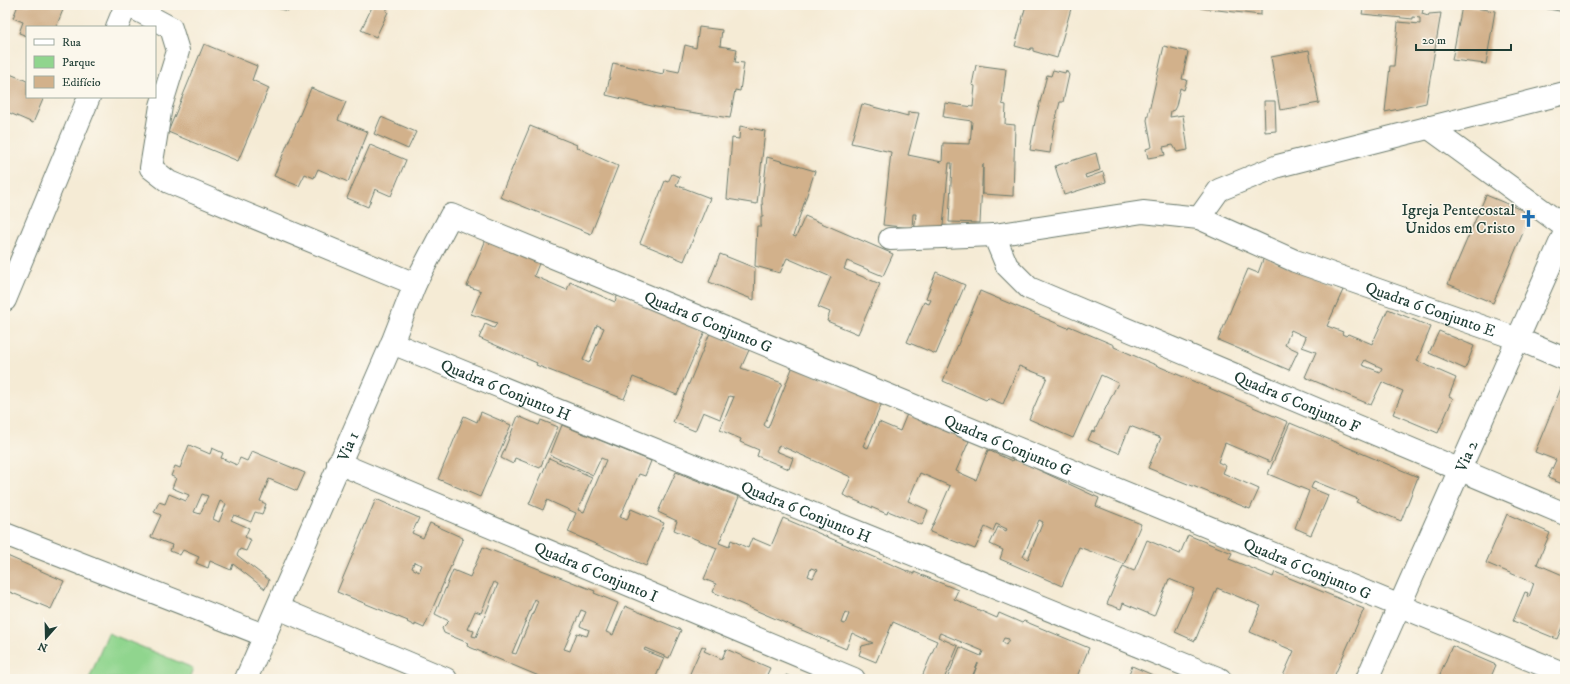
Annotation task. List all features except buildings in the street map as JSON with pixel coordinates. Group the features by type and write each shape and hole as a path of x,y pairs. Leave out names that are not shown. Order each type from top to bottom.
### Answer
{"street":[{"path":"117,26 127,5 171,28 178,51 161,106 151,168 169,182 415,284"},
{"path":"1199,218 1218,190 1278,166 1428,127 1565,94"},
{"path":"5,300 89,98"},
{"path":"1428,127 1565,227"},
{"name":"Quadra 6 Conjunto E","path":"890,239 994,235 1143,212 1199,218 1295,261 1518,339 1565,359"},
{"name":"Via 1","path":"246,679 278,608 338,463 392,342 415,284 451,215"},
{"name":"Quadra 6 Conjunto G","path":"451,215 1565,674"},
{"name":"Via 2","path":"1367,679 1565,232"},
{"name":"Quadra 6 Conjunto F","path":"994,235 1007,266 1029,288 1565,514"},
{"name":"Quadra 6 Conjunto H","path":"392,342 1220,679"},
{"name":"Quadra 6 Conjunto I","path":"338,463 854,679"},
{"path":"5,534 266,636"},
{"path":"278,608 446,679"}],"green space":[{"path":"108,633 193,668 189,679 89,679"}],"place":[{"name":"Igreja Pentecostal Unidos em Cristo","path":"1528,218"}]}
